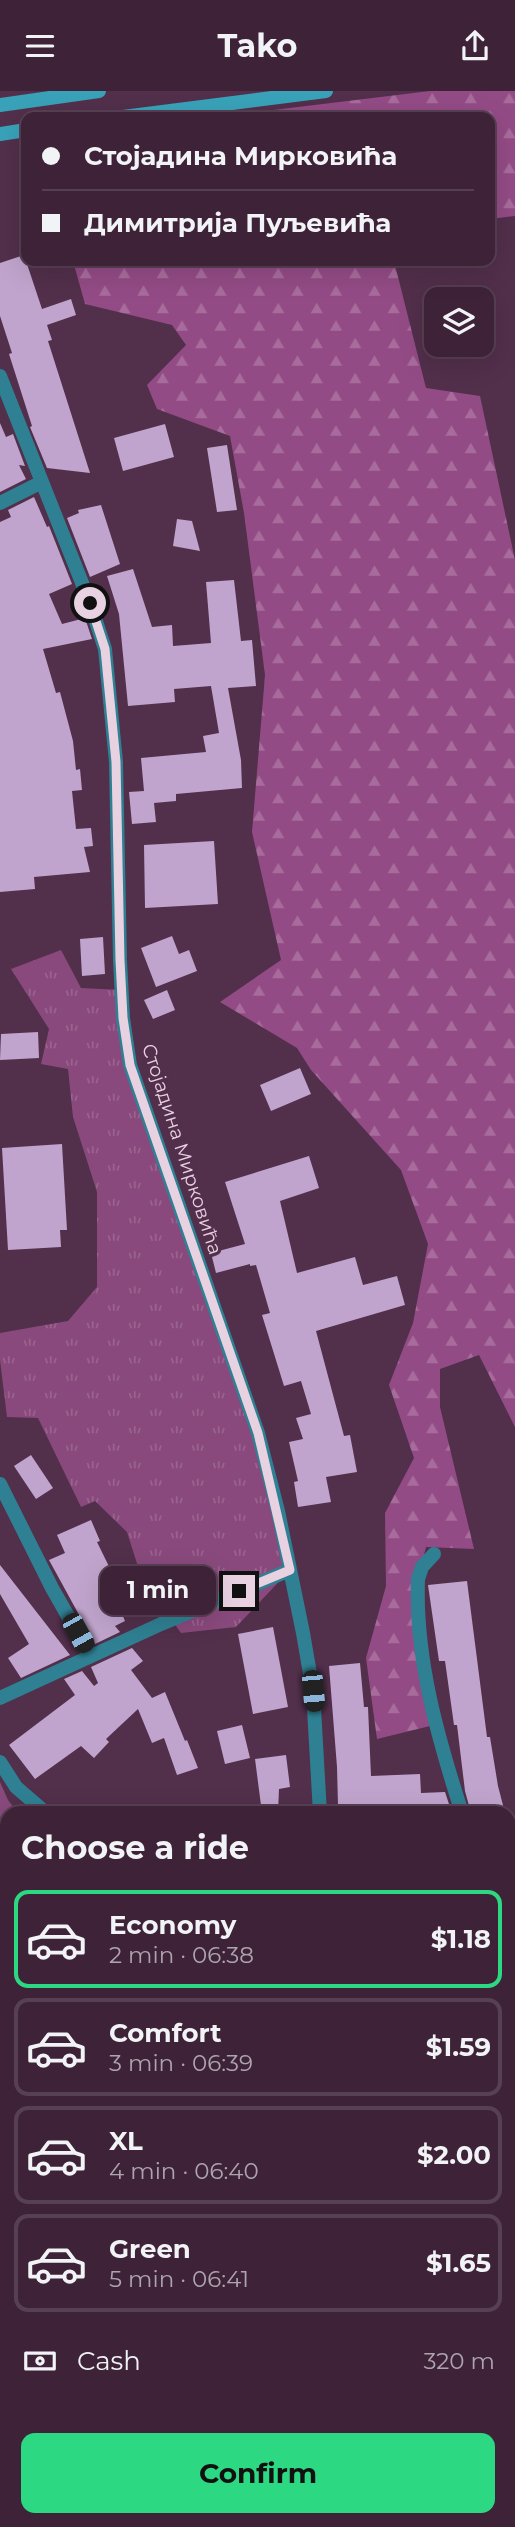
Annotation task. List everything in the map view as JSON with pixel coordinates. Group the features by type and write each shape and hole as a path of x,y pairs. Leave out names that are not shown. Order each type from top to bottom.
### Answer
{"main road":[{"path":"0,105 99,91"},
{"path":"162,112 326,91"},
{"path":"0,134 21,131"}],"street":[{"name":"Стојадина Мирковића","path":"0,376 90,603 105,649 116,762 120,960 123,1018 130,1065 258,1433 290,1570 313,1691 320,1806"},
{"path":"0,503 43,482"},
{"path":"0,1484 52,1588 90,1655"},
{"path":"434,1554 422,1567 418,1579 423,1650 432,1714 460,1806"},
{"path":"0,1698 90,1655 290,1570"},
{"path":"0,1762 16,1787 38,1806"}],"green space":[{"path":"430,91 515,91 515,216 495,218 495,112 257,112"},
{"path":"74,266 395,266 426,388 480,396 515,560 515,1427 479,1355 440,1369 440,1407 474,1549 426,1547 418,1579 430,1726 377,1739 366,1658 386,1586 385,1513 414,1458 389,1385 413,1323 428,1244 401,1170 311,1070 297,1048 220,1002 281,960 252,832 265,675 244,513 230,436 157,409 147,385 186,345 172,325 85,304"},
{"path":"61,950 81,988 122,990 130,1065 258,1433 290,1570 236,1627 181,1633 141,1576 127,1532 95,1501 81,1507 38,1418 7,1417 0,1360 0,1333 68,1321 97,1287 97,1192 73,1117 68,1069 41,1064 49,1029 11,969"},
{"path":"0,1782 13,1806 0,1806"}],"building":[{"path":"21,256 21,266 28,266 42,309 71,299 76,315 47,325 52,340 48,341 90,473 47,468 30,427 32,426 0,316 0,263"},
{"path":"0,423 6,437 13,434 25,466 19,465 26,479 0,492"},
{"path":"165,424 174,457 123,471 114,438"},
{"path":"227,445 237,510 217,512 207,448"},
{"path":"34,497 47,527 49,526 72,584 49,594 62,624 85,618 92,639 43,649 56,693 60,692 73,741 76,770 80,769 82,790 72,791 76,829 91,828 93,846 84,847 90,872 34,877 35,889 0,892 0,522 11,517 8,510"},
{"path":"101,505 120,564 90,577 67,518 79,513 78,510"},
{"path":"177,519 192,521 200,551 173,546"},
{"path":"133,569 152,627 172,625 173,646 211,643 206,582 234,580 241,641 252,640 256,686 228,688 241,760 242,788 176,794 176,801 154,803 156,822 132,824 129,792 144,791 141,758 206,752 203,736 219,733 211,686 174,689 175,702 128,706 119,614 107,576"},
{"path":"214,841 218,904 145,908 144,845"},
{"path":"172,936 179,954 189,950 197,971 156,987 141,948"},
{"path":"103,937 105,974 82,976 80,939"},
{"path":"167,990 175,1010 153,1019 144,1000"},
{"path":"38,1032 39,1058 0,1060 1,1034"},
{"path":"300,1068 311,1094 271,1111 260,1085"},
{"path":"62,1144 67,1230 60,1230 61,1247 8,1250 2,1148"},
{"path":"309,1156 319,1188 280,1201 297,1273 355,1257 363,1285 397,1276 405,1305 316,1331 344,1436 350,1435 357,1472 326,1477 331,1502 298,1507 294,1482 298,1481 289,1442 303,1439 296,1418 311,1414 301,1381 284,1386 262,1315 270,1313 256,1265 250,1264 216,1273 211,1253 245,1244 225,1182"},
{"path":"31,1455 53,1488 36,1499 14,1466"},
{"path":"91,1520 100,1541 97,1542 127,1603 119,1607 125,1621 115,1626 120,1632 95,1644 49,1560 65,1553 57,1535"},
{"path":"0,1565 70,1655 21,1678 8,1658 29,1644 0,1594"},
{"path":"467,1581 487,1737 490,1737 503,1806 469,1806 445,1661 439,1661 428,1585"},
{"path":"273,1627 288,1707 253,1714 238,1634"},
{"path":"132,1648 143,1661 131,1670 152,1698 165,1692 198,1768 177,1775 164,1738 152,1743 138,1709 106,1739 109,1742 94,1758 81,1746 35,1779 9,1745 75,1695 64,1679 82,1671 94,1686 98,1683 91,1667"},
{"path":"360,1663 364,1707 368,1707 371,1776 420,1774 421,1793 445,1792 450,1806 338,1805 329,1666"},
{"path":"242,1725 250,1758 225,1764 217,1731"},
{"path":"286,1755 290,1787 279,1789 278,1806 261,1806 255,1759"}],"route":[{"path":"90,603 105,649 116,762 120,960 123,1018 130,1065 258,1433 290,1570 239,1591"}]}
